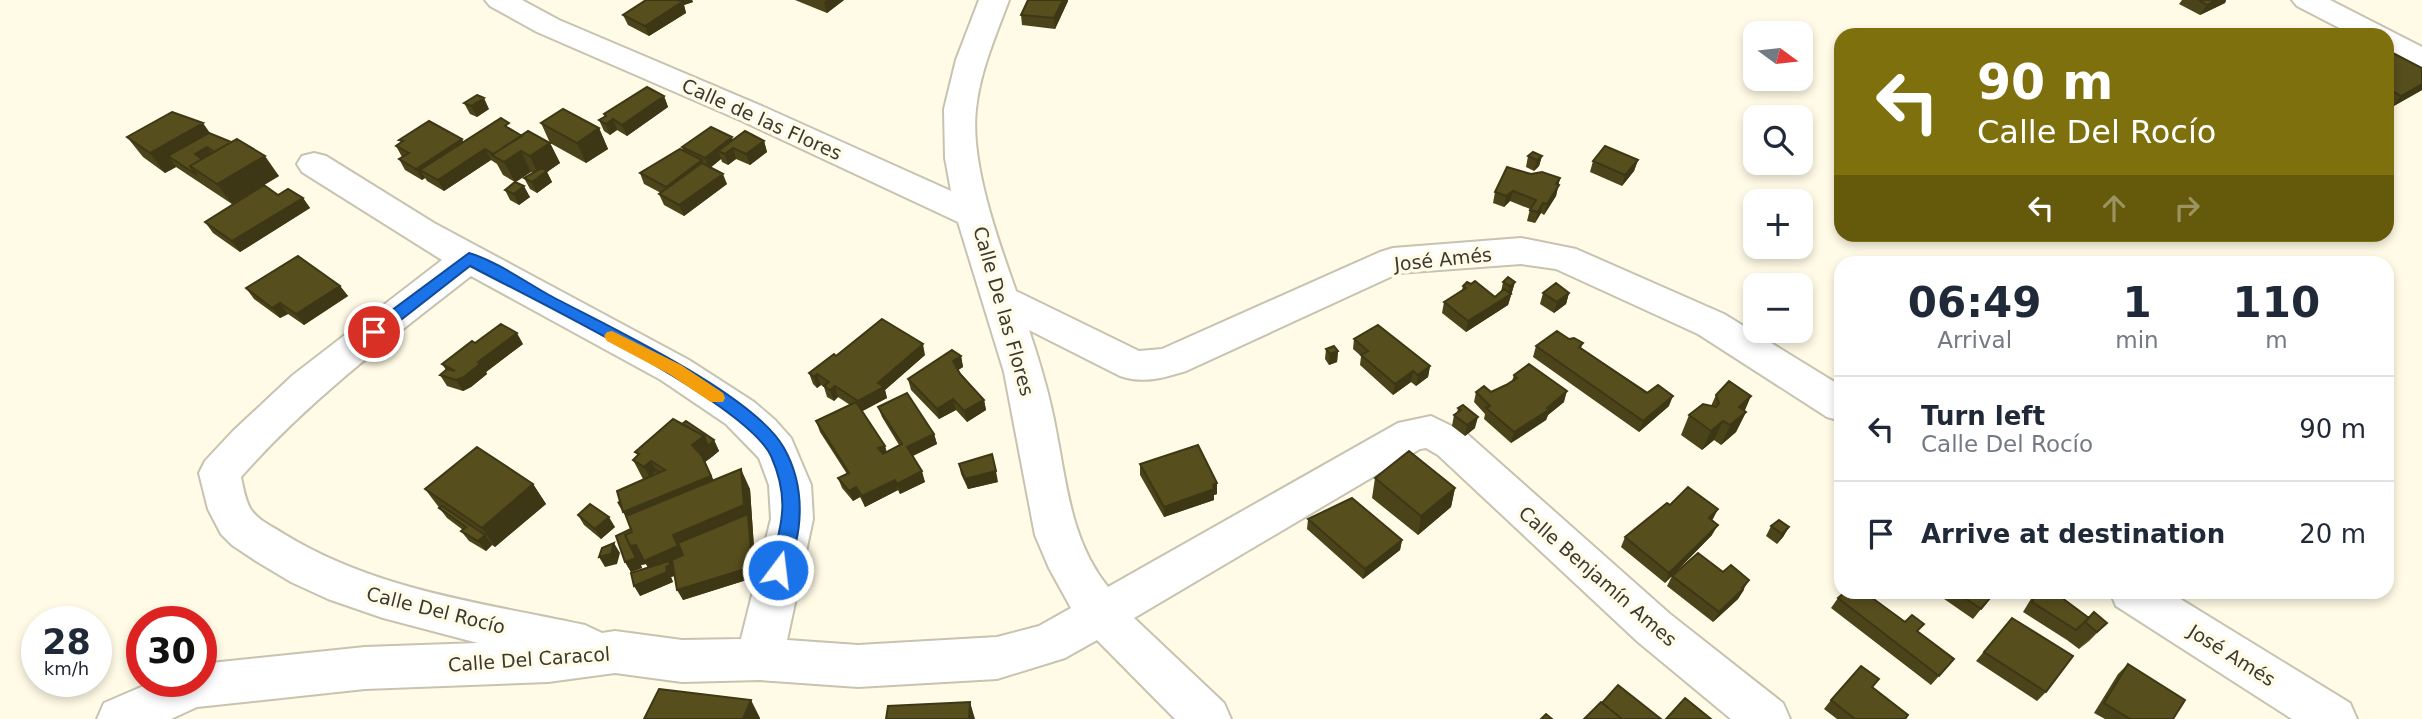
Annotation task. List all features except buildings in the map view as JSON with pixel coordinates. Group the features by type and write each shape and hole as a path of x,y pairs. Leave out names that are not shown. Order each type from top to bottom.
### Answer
{"street":[{"name":"Calle De las Flores","path":"994,0 972,62 959,117 961,164 1032,408 1046,505 1061,548 1075,576 1101,614 1207,719"},
{"path":"2307,0 2362,28"},
{"name":"Calle de las Flores","path":"527,9 976,216"},
{"path":"2394,45 2422,59"},
{"path":"314,164 469,258 675,370 740,413 761,431 777,450 790,485 792,519 778,570 760,659"},
{"name":"José Amés","path":"1001,300 1133,366 1153,366 1172,361 1393,261 1521,251 1563,258 1712,324 1834,402"},
{"name":"Calle Del Rocío","path":"469,258 252,434 220,473 224,497 239,526 285,557 328,580 382,600 615,652"},
{"name":"Calle Del Caracol","path":"121,719 192,686 365,668 548,661 615,652 682,661 760,659 858,666 997,658 1049,644 1412,434 1431,432"},
{"name":"Calle Benjamín Ames","path":"1431,432 1452,444 1654,628 1766,719"},
{"name":"José Amés","path":"2143,599 2333,719"}],"slow traffic":[{"path":"612,336 675,370 717,398"}],"route":[{"path":"374,332 469,258 675,370 740,413 761,431 777,450 790,485 792,519 778,570"}]}
